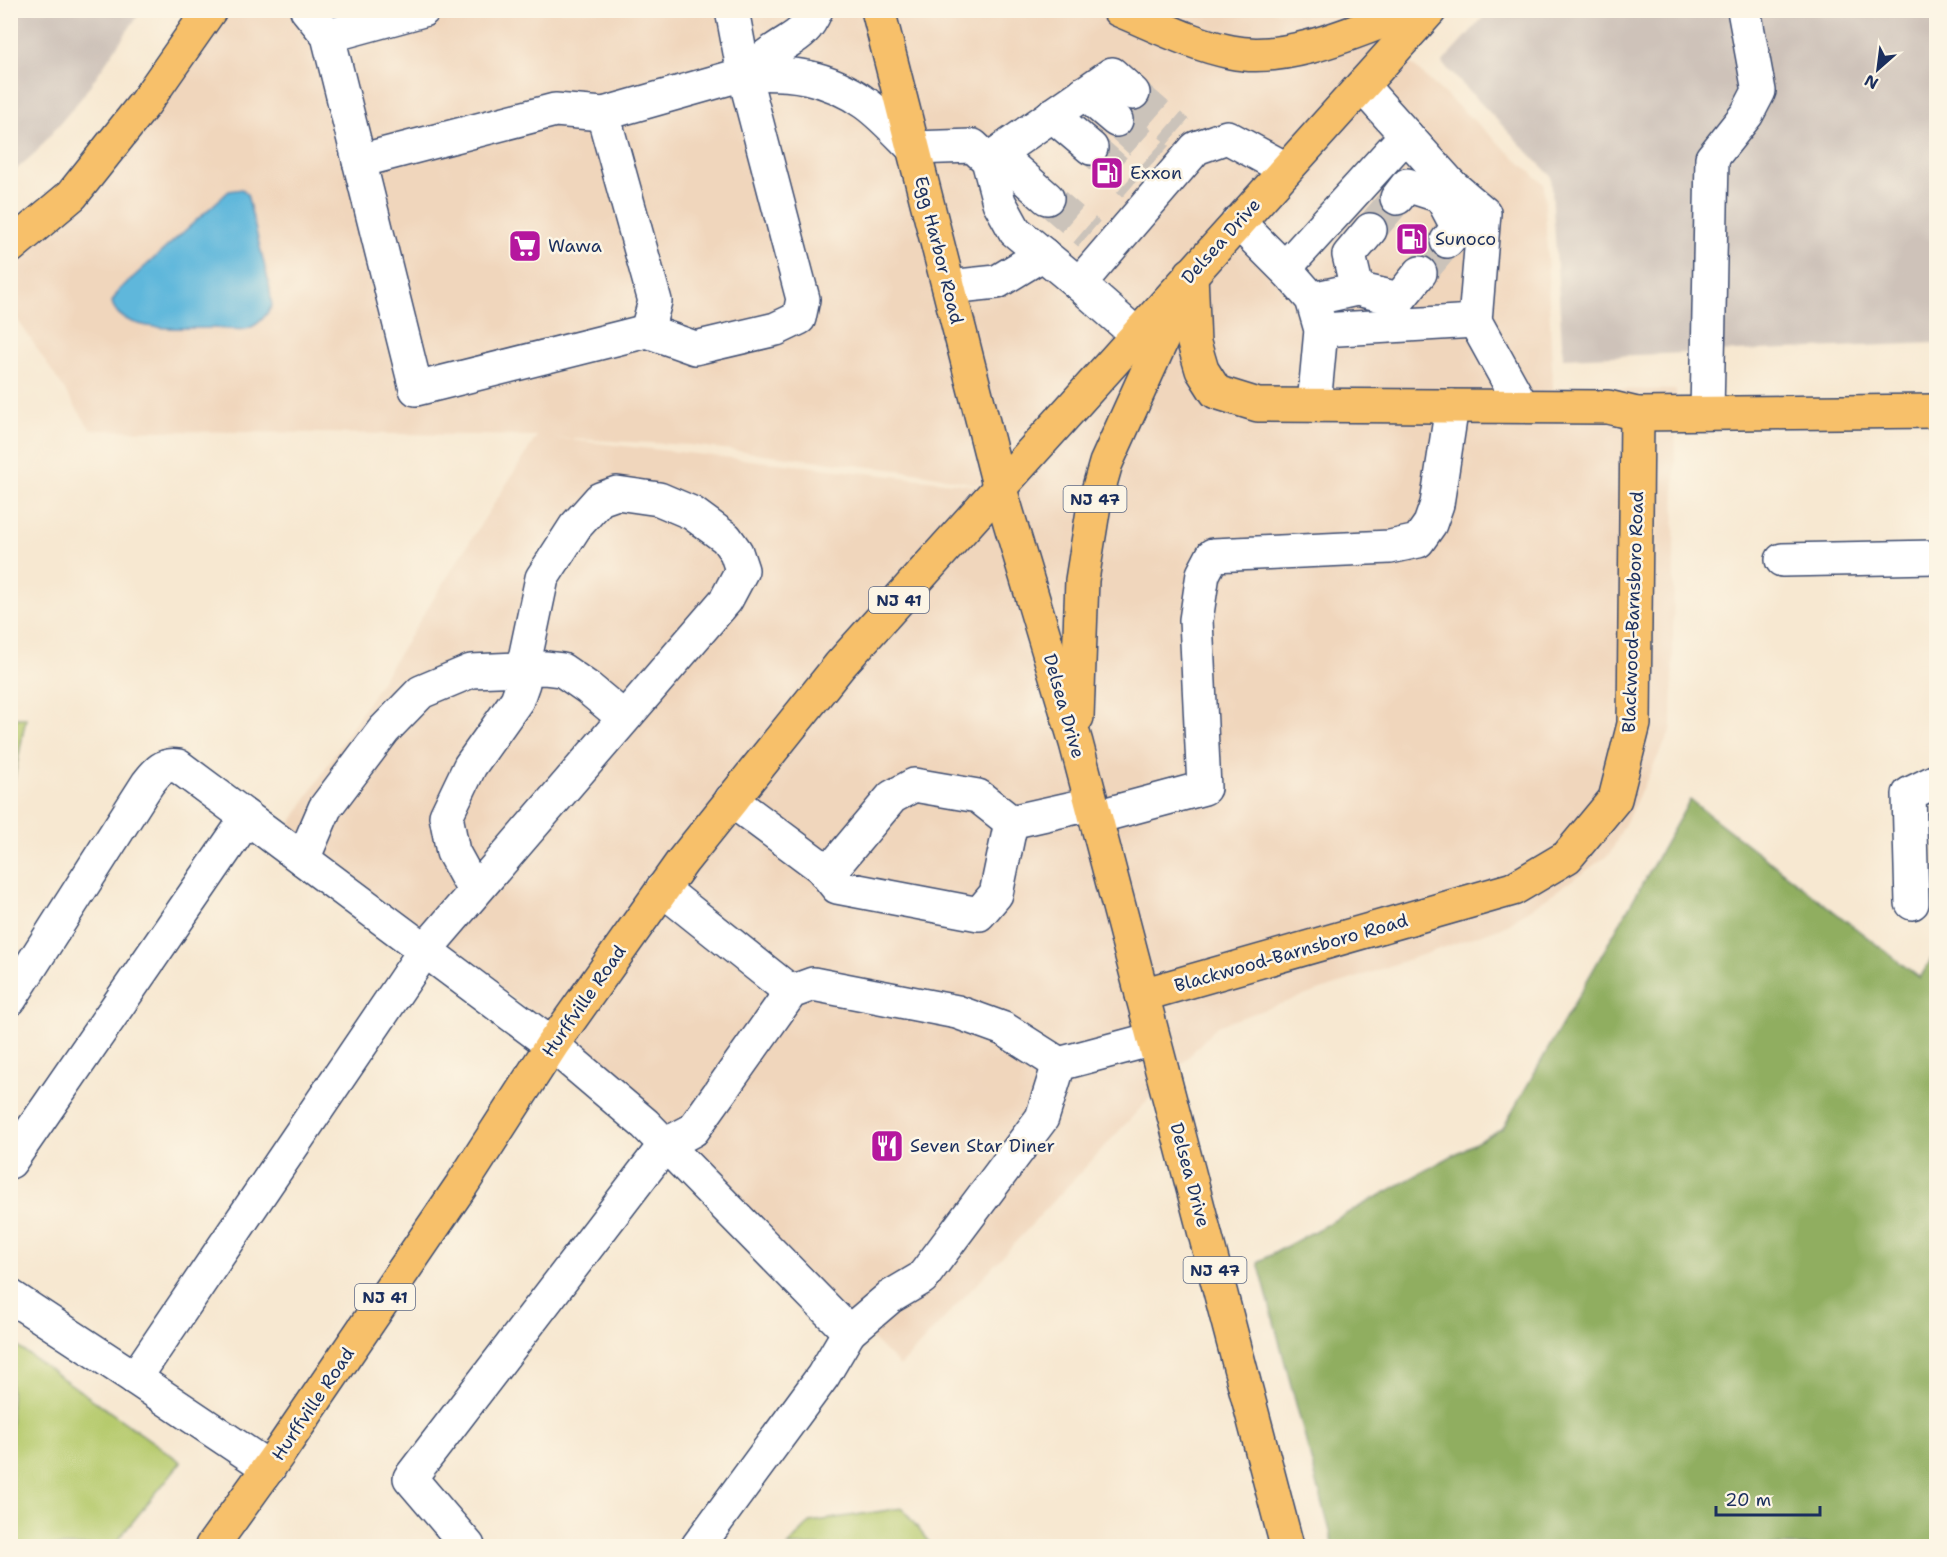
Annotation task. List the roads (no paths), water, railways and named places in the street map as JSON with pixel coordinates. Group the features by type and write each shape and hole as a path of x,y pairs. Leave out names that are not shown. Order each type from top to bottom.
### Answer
{"main road":[{"path":"10,247 72,195 144,103 210,10"},
{"name":"Egg Harbor Road","path":"878,10 1000,489"},
{"path":"1119,10 1193,41 1233,52 1272,54 1319,45 1412,10"},
{"name":"Delsea Drive","path":"1287,1546 1076,743 1000,489 1430,10"},
{"path":"1191,274 1194,343 1202,370 1216,392 1258,405 1608,407 1637,414 1936,411"},
{"name":"NJ 47","path":"1076,743 1083,580 1094,505 1106,464 1191,274"},
{"name":"Blackwood-Barnsboro Road","path":"1142,995 1513,889 1567,857 1615,799 1634,723 1637,414"},
{"name":"Hurffville Road","path":"212,1546 461,1186 552,1045 662,889 840,665 1000,489"}],"lane":[{"path":"307,10 328,36 416,389 647,331 695,348 776,329 799,318 803,298 744,74 732,10"},
{"path":"744,74 810,25 816,10"},
{"path":"1707,413 1712,158 1747,114 1759,91 1744,10"},
{"path":"328,36 423,11"},
{"path":"359,161 555,110 603,114 744,74 779,73 826,82 865,103 913,148 973,146 992,157 1047,198"},
{"path":"992,157 1112,74 1133,93"},
{"path":"1362,86 1406,135 1446,191 1458,228 1447,241"},
{"path":"1084,93 1116,120"},
{"path":"603,114 655,301 647,331"},
{"path":"1052,115 1091,148"},
{"path":"1285,268 1406,135"},
{"path":"1079,284 1099,242 1187,140 1227,137 1286,169"},
{"path":"992,157 999,202 1015,231 1137,335"},
{"path":"1396,198 1407,185 1446,191 1484,213 1475,321 1522,406"},
{"path":"1238,222 1285,268 1312,299 1321,330 1314,405"},
{"path":"1357,289 1349,255 1370,230"},
{"path":"950,287 997,282 1043,254"},
{"path":"1312,299 1357,289 1399,299 1420,273"},
{"path":"1321,330 1475,321"},
{"path":"821,867 836,864 892,797 914,785 978,796 1011,822 1094,811 1204,788 1196,620 1203,574 1213,555 1390,547 1418,541 1430,524 1437,504 1452,406"},
{"path":"135,1378 425,950 475,892 624,718 726,600 742,570 736,552 726,538 692,513 659,500 617,493 600,499 575,526 542,578 523,668 523,683 517,700 470,766 446,816 453,852 475,892"},
{"path":"1782,560 1936,557"},
{"path":"303,860 325,808 384,730 421,692 471,671 523,668 562,670 624,718"},
{"path":"10,999 142,793 159,770 170,764 178,766 552,1045 645,1124 849,1332"},
{"path":"1912,903 1909,794 1936,781"},
{"path":"731,800 821,867 837,887 979,914 996,894 1011,822"},
{"path":"10,1162 247,818"},
{"path":"662,889 791,992"},
{"path":"468,1546 410,1478 665,1145 693,1131 791,992 813,984 957,1012 1004,1029 1059,1064 1153,1039"},
{"path":"698,1546 823,1376 849,1332 890,1297 922,1278 1042,1118 1059,1064"},
{"path":"10,1296 268,1468"}],"water":[{"path":"242,189 247,194 269,284 272,306 262,319 253,326 241,330 171,328 140,324 127,320 117,312 112,302 119,290 229,191"}],"tunnel":[{"path":"1133,93 1178,132"},
{"path":"1116,120 1158,158"},
{"path":"1091,148 1133,185"},
{"path":"1047,198 1089,234"},
{"path":"1370,230 1397,198"},
{"path":"1420,273 1447,241"}],"place":[{"name":"Exxon","path":"1107,173"},
{"name":"Sunoco","path":"1412,239"},
{"name":"Wawa","path":"525,246"},
{"name":"Seven Star Diner","path":"887,1146"}]}
